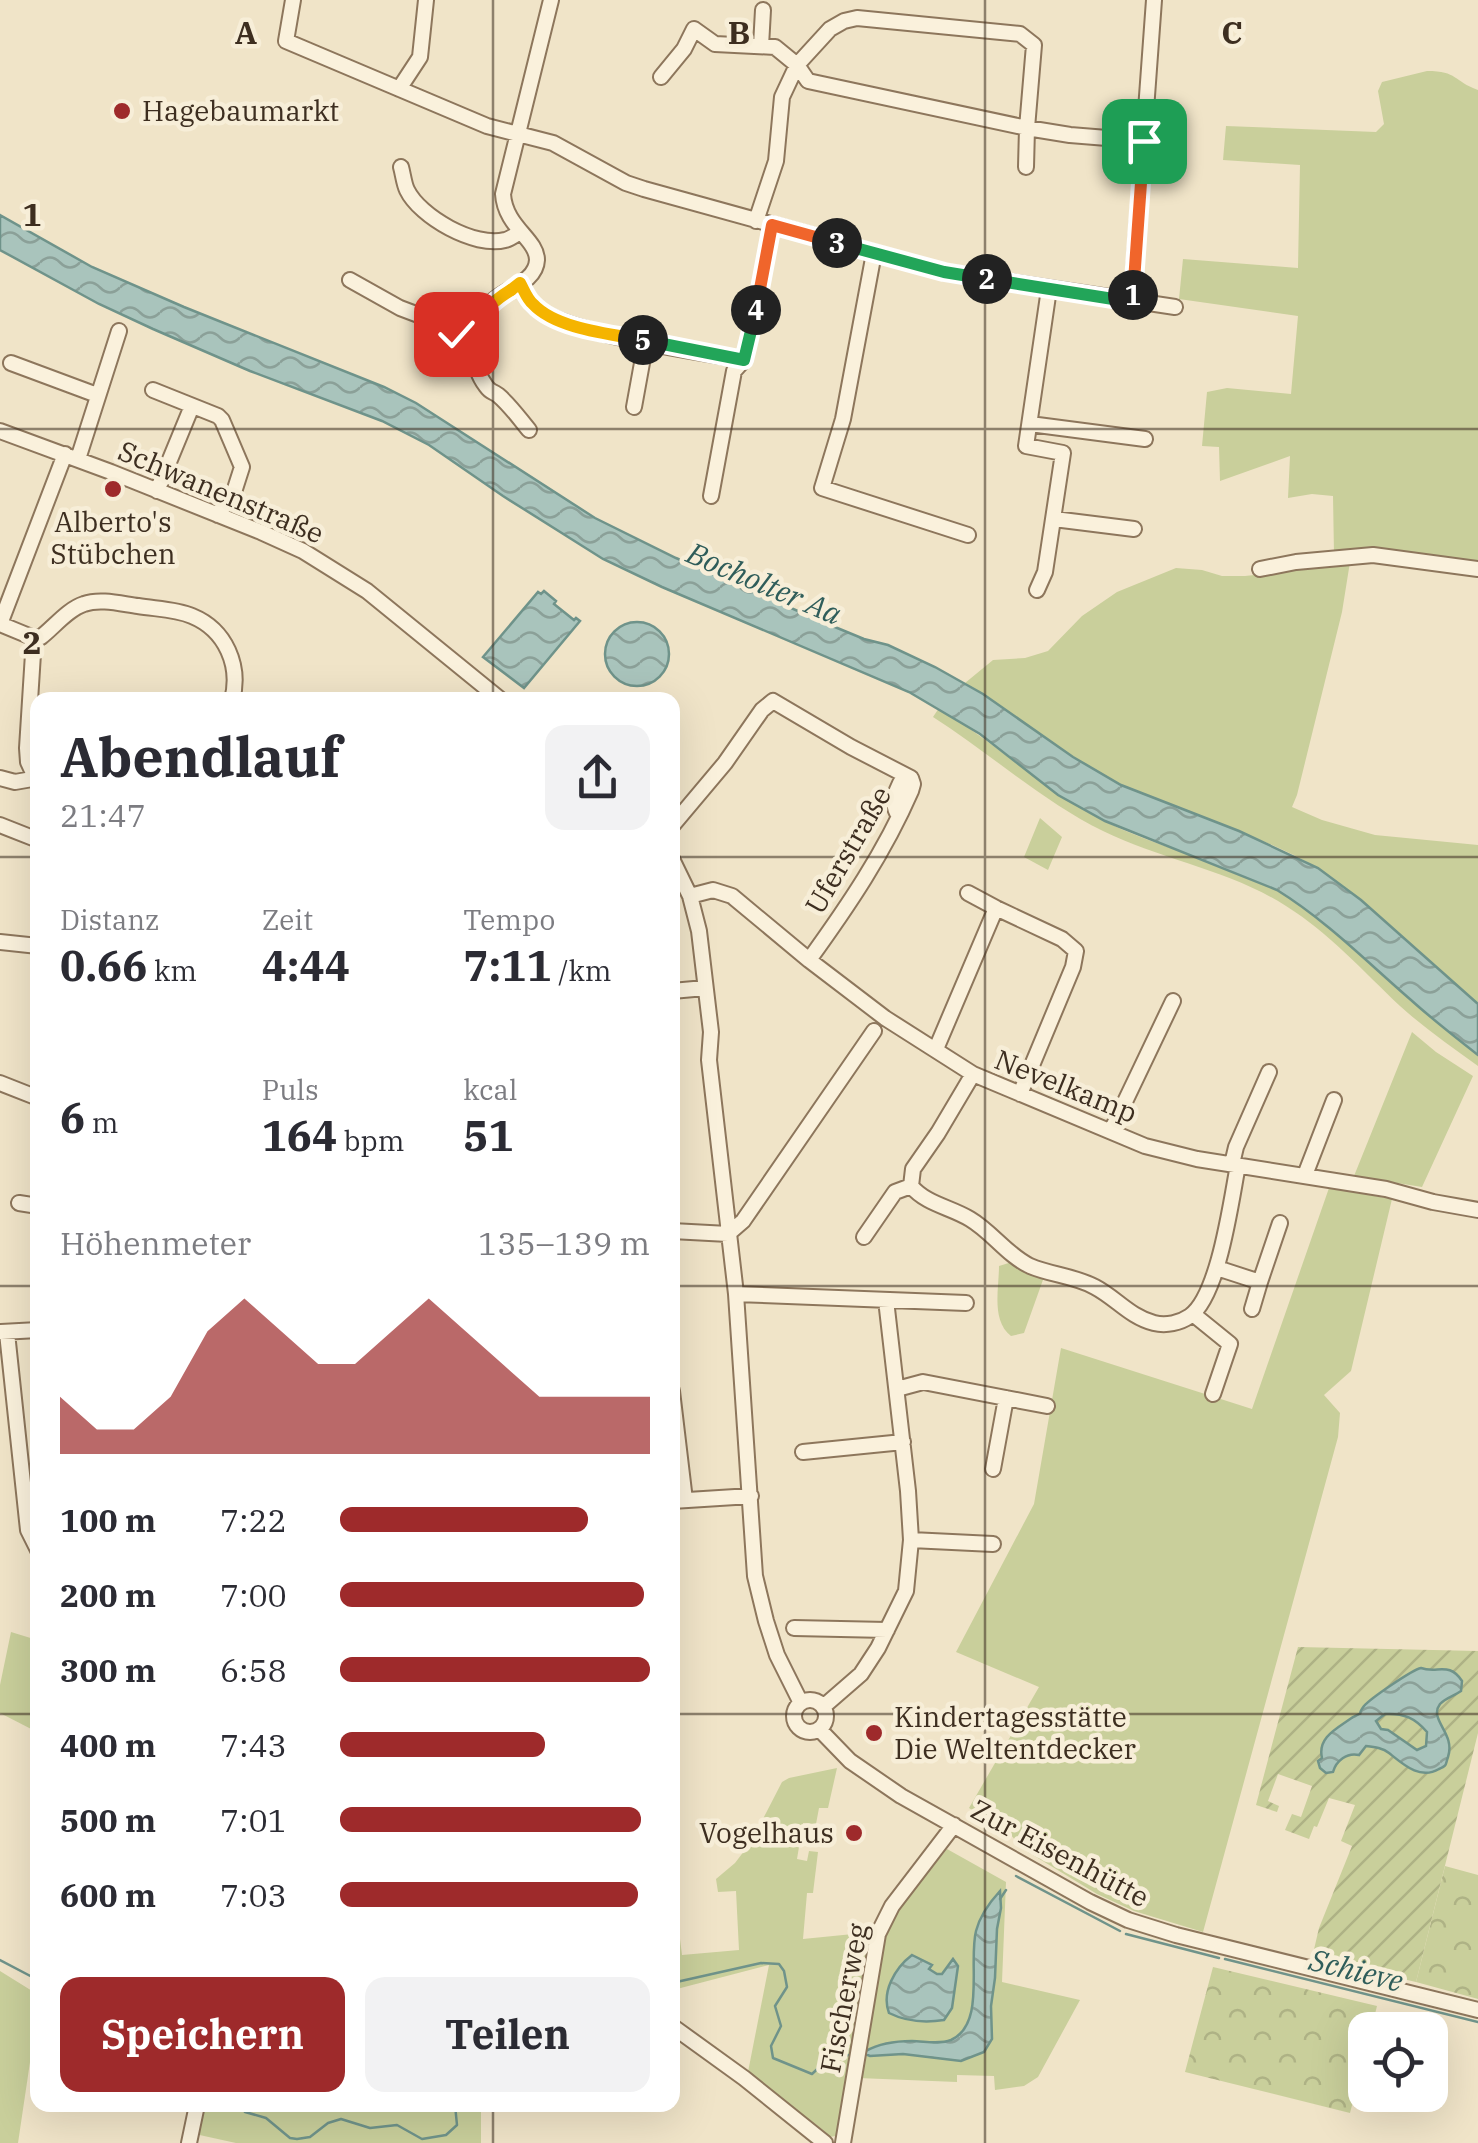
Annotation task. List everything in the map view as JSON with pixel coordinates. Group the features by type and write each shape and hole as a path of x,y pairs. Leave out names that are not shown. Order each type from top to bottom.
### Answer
{"street":[{"path":"293,0 286,41 487,126 553,143 626,183 944,272 1175,308"},
{"path":"399,88 420,57 426,0"},
{"path":"528,430 484,383 475,358 475,341 492,301 529,278 537,262 530,242 510,220 504,194 551,0"},
{"path":"1132,302 1154,0"},
{"path":"761,46 763,10"},
{"path":"756,221 776,161 782,97 797,65 830,29 857,18 1020,34 1034,45 1026,167"},
{"path":"661,76 684,49 694,29 715,44 775,47 797,65 808,82 1026,128 1144,141"},
{"path":"401,166 408,192 437,221 486,240 505,240 520,232"},
{"path":"711,496 734,371 744,360 772,225"},
{"path":"874,253 844,419 822,488 968,535"},
{"path":"350,280 386,301 475,341"},
{"path":"520,283 531,303 559,321 744,360"},
{"path":"1049,289 1026,446 1063,453"},
{"path":"119,332 72,457 0,624 34,638 41,637 76,608 94,601 190,615 219,635 230,653 234,692"},
{"path":"634,407 646,341"},
{"path":"12,363 97,395"},
{"path":"153,390 222,420 242,467 234,492 218,514"},
{"path":"157,491 192,406"},
{"path":"1030,424 1145,439"},
{"path":"1036,590 1046,572 1068,430"},
{"name":"Schwanenstraße","path":"0,431 218,514 302,551 379,600 491,692"},
{"path":"1054,519 1134,529"},
{"path":"1260,569 1374,555 1478,570"},
{"path":"31,692 34,638"},
{"path":"30,701 30,766"},
{"name":"Uferstraße","path":"680,816 773,701 911,778 913,784 899,816 853,900 809,960"},
{"path":"0,778 15,782 30,779"},
{"path":"0,825 30,837"},
{"path":"680,875 699,931 728,1234"},
{"name":"Nevelkamp","path":"690,896 714,890 732,896 886,1018 973,1074 1112,1131 1170,1154 1386,1189 1478,1210"},
{"path":"968,893 1062,939 1076,951 1073,967 1020,1094"},
{"path":"936,1049 996,908"},
{"path":"0,942 30,945"},
{"path":"680,990 705,988"},
{"path":"1112,1131 1173,1000"},
{"path":"680,1231 728,1234 742,1221 874,1031"},
{"path":"911,1186 923,1198 969,1218 1028,1265 1093,1286 1124,1309 1168,1324 1194,1314 1204,1298 1216,1268 1236,1147 1269,1072"},
{"path":"911,1186 913,1169 973,1074"},
{"path":"0,1084 30,1095"},
{"path":"1305,1175 1334,1100"},
{"path":"864,1237 895,1192 911,1186"},
{"path":"19,1203 30,1205"},
{"path":"1252,1309 1280,1223"},
{"name":"Zur Eisenhütte","path":"728,1234 736,1294 756,1576 777,1655 801,1703 795,1713 798,1724 807,1731 819,1729 874,1779 1090,1902 1152,1929 1478,2010"},
{"path":"1216,1268 1260,1282"},
{"path":"736,1294 966,1303"},
{"path":"824,1707 861,1674 906,1591 911,1540 886,1300"},
{"path":"1194,1314 1230,1344 1213,1394"},
{"path":"30,1330 4,1332 30,1536"},
{"path":"897,1388 924,1382 1047,1406"},
{"path":"992,1470 1006,1398"},
{"path":"803,1452 903,1442"},
{"path":"680,1500 751,1496"},
{"path":"911,1540 993,1544"},
{"path":"794,1628 887,1630"},
{"path":"801,1703 813,1700 824,1707 826,1719 819,1729"},
{"name":"Fischerweg","path":"843,2143 878,1934 892,1906 954,1825"},
{"path":"680,2032 825,2143"},
{"path":"189,2143 196,2112"}],"green space":[{"path":"1427,71 1450,75 1478,90 1478,568 1334,554 1333,496 1288,498 1290,456 1220,481 1219,447 1202,446 1207,392 1227,388 1291,394 1298,316 1179,299 1183,259 1298,268 1300,165 1223,160 1226,126 1376,132 1384,124 1378,91 1382,82"},
{"path":"1350,562 1342,612 1292,807 1375,835 1478,845 1478,1004 1333,878 1255,838 1120,785 965,683 993,660 1025,658 1048,651 1082,616 1117,592 1176,568 1245,576"},
{"path":"939,708 1102,820 1251,878 1298,903 1337,932 1416,1005 1478,1055 1478,1066 1409,1014 1331,940 1286,906 1242,883 1126,841 1081,819 933,717"},
{"path":"1040,818 1062,837 1048,870 1024,857"},
{"path":"1412,1032 1473,1076 1422,1187 1354,1176"},
{"path":"1329,1188 1392,1199 1351,1371 1324,1395 1340,1413 1338,1437 1203,1932 1134,1911 1097,1894 1023,1849 1010,1834 969,1808 1039,1687 956,1652 1034,1504 1061,1348 1252,1409"},
{"path":"1012,1262 1044,1277 1024,1333 1011,1336 998,1313 998,1294 999,1266"},
{"path":"11,1632 30,1638 30,1728 0,1713 0,1685"},
{"path":"1298,1647 1478,1651 1478,1733 1416,1982 1312,1958 1319,1928 1352,1846 1341,1841 1355,1805 1329,1798 1309,1839 1285,1830 1292,1814 1301,1817 1312,1786 1278,1774 1268,1801 1279,1806 1277,1812 1256,1805"},
{"path":"837,1768 828,1808 819,1808 816,1824 803,1823 797,1859 807,1861 809,1851 818,1852 813,1893 807,1893 803,1939 873,1932 836,2136 829,2137 748,2072 769,1965 680,1988 680,1939 682,1955 739,1950 736,1891 718,1892 716,1879 751,1842 782,1782"},
{"path":"947,1849 1006,1882 1002,1982 1080,2000 1038,2077 1024,2086 995,2090 994,2076 957,2075 957,2082 858,2078 889,1921"},
{"path":"1445,1866 1478,1875 1478,1999 1416,1982"},
{"path":"1213,1967 1377,2006 1376,2012 1348,2012 1350,2113 1185,2072"},
{"path":"0,1971 30,1990 30,2062 18,2143 0,2143"},
{"path":"200,2112 481,2112 481,2143 236,2143 195,2134"}],"water":[{"path":"0,215 92,267 384,387 416,403 595,518 676,558 935,667 1121,785 1239,831 1318,868 1361,900 1478,1004 1478,1055 1330,928 1277,890 1105,821 1058,795 980,734 909,692 603,559 429,445 382,421 250,371 99,304 0,250"},
{"path":"544,591 556,601 554,604 580,621 524,688 483,657 538,592"},
{"path":"637,622 660,631 669,654 660,677 637,686 614,677 605,654 614,631"},
{"path":"1421,1668 1452,1671 1462,1681 1461,1691 1442,1702 1437,1710 1449,1748 1445,1766 1419,1772 1384,1750 1366,1746 1359,1755 1343,1758 1333,1772 1326,1773 1320,1768 1323,1744 1330,1734 1360,1714 1375,1697","holes":["1392,1714 1409,1717 1423,1727 1427,1732 1426,1746 1417,1750 1381,1729 1376,1721"]},
{"path":"1000,1891 992,2039 984,2052 961,2061 865,2054 882,2044 937,2043 962,2032 972,2007 976,1931 985,1910"},
{"path":"912,1955 932,1965 929,1969 937,1974 942,1974 953,1959 958,1966 952,2008 944,2020 916,2021 889,2013 891,1981"}],"waterway":[{"name":"Schieve","path":"1016,1876 1120,1931"},
{"name":"Schieve","path":"1000,1899 1006,1890"},
{"name":"Schieve","path":"1126,1934 1219,1958"},
{"name":"Schieve","path":"1225,1959 1478,2022"},
{"name":"Schieve","path":"0,1960 30,1976"},
{"name":"Schieve","path":"680,1981 761,1963 779,1964 787,1987 775,2006 781,2026 771,2046 773,2058 812,2074 828,2059 849,2055"},
{"name":"Schieve","path":"245,2112 266,2118 290,2138 297,2139 310,2137 328,2123 341,2119 370,2128 397,2125 422,2139 446,2135 457,2125 456,2112"}],"place":[{"name":"Hagebaumarkt","path":"122,111"},
{"name":"Alberto's Stübchen","path":"113,489"},
{"name":"Kindertagesstätte Die Weltentdecker","path":"874,1733"},
{"name":"Vogelhaus","path":"854,1833"}],"route":[{"path":"456,334 475,341 492,301 520,283 531,303 559,321 744,360 772,225 944,272 1132,302 1144,141"}],"water label":[{"name":"Bocholter Aa","path":"764,584"}]}
